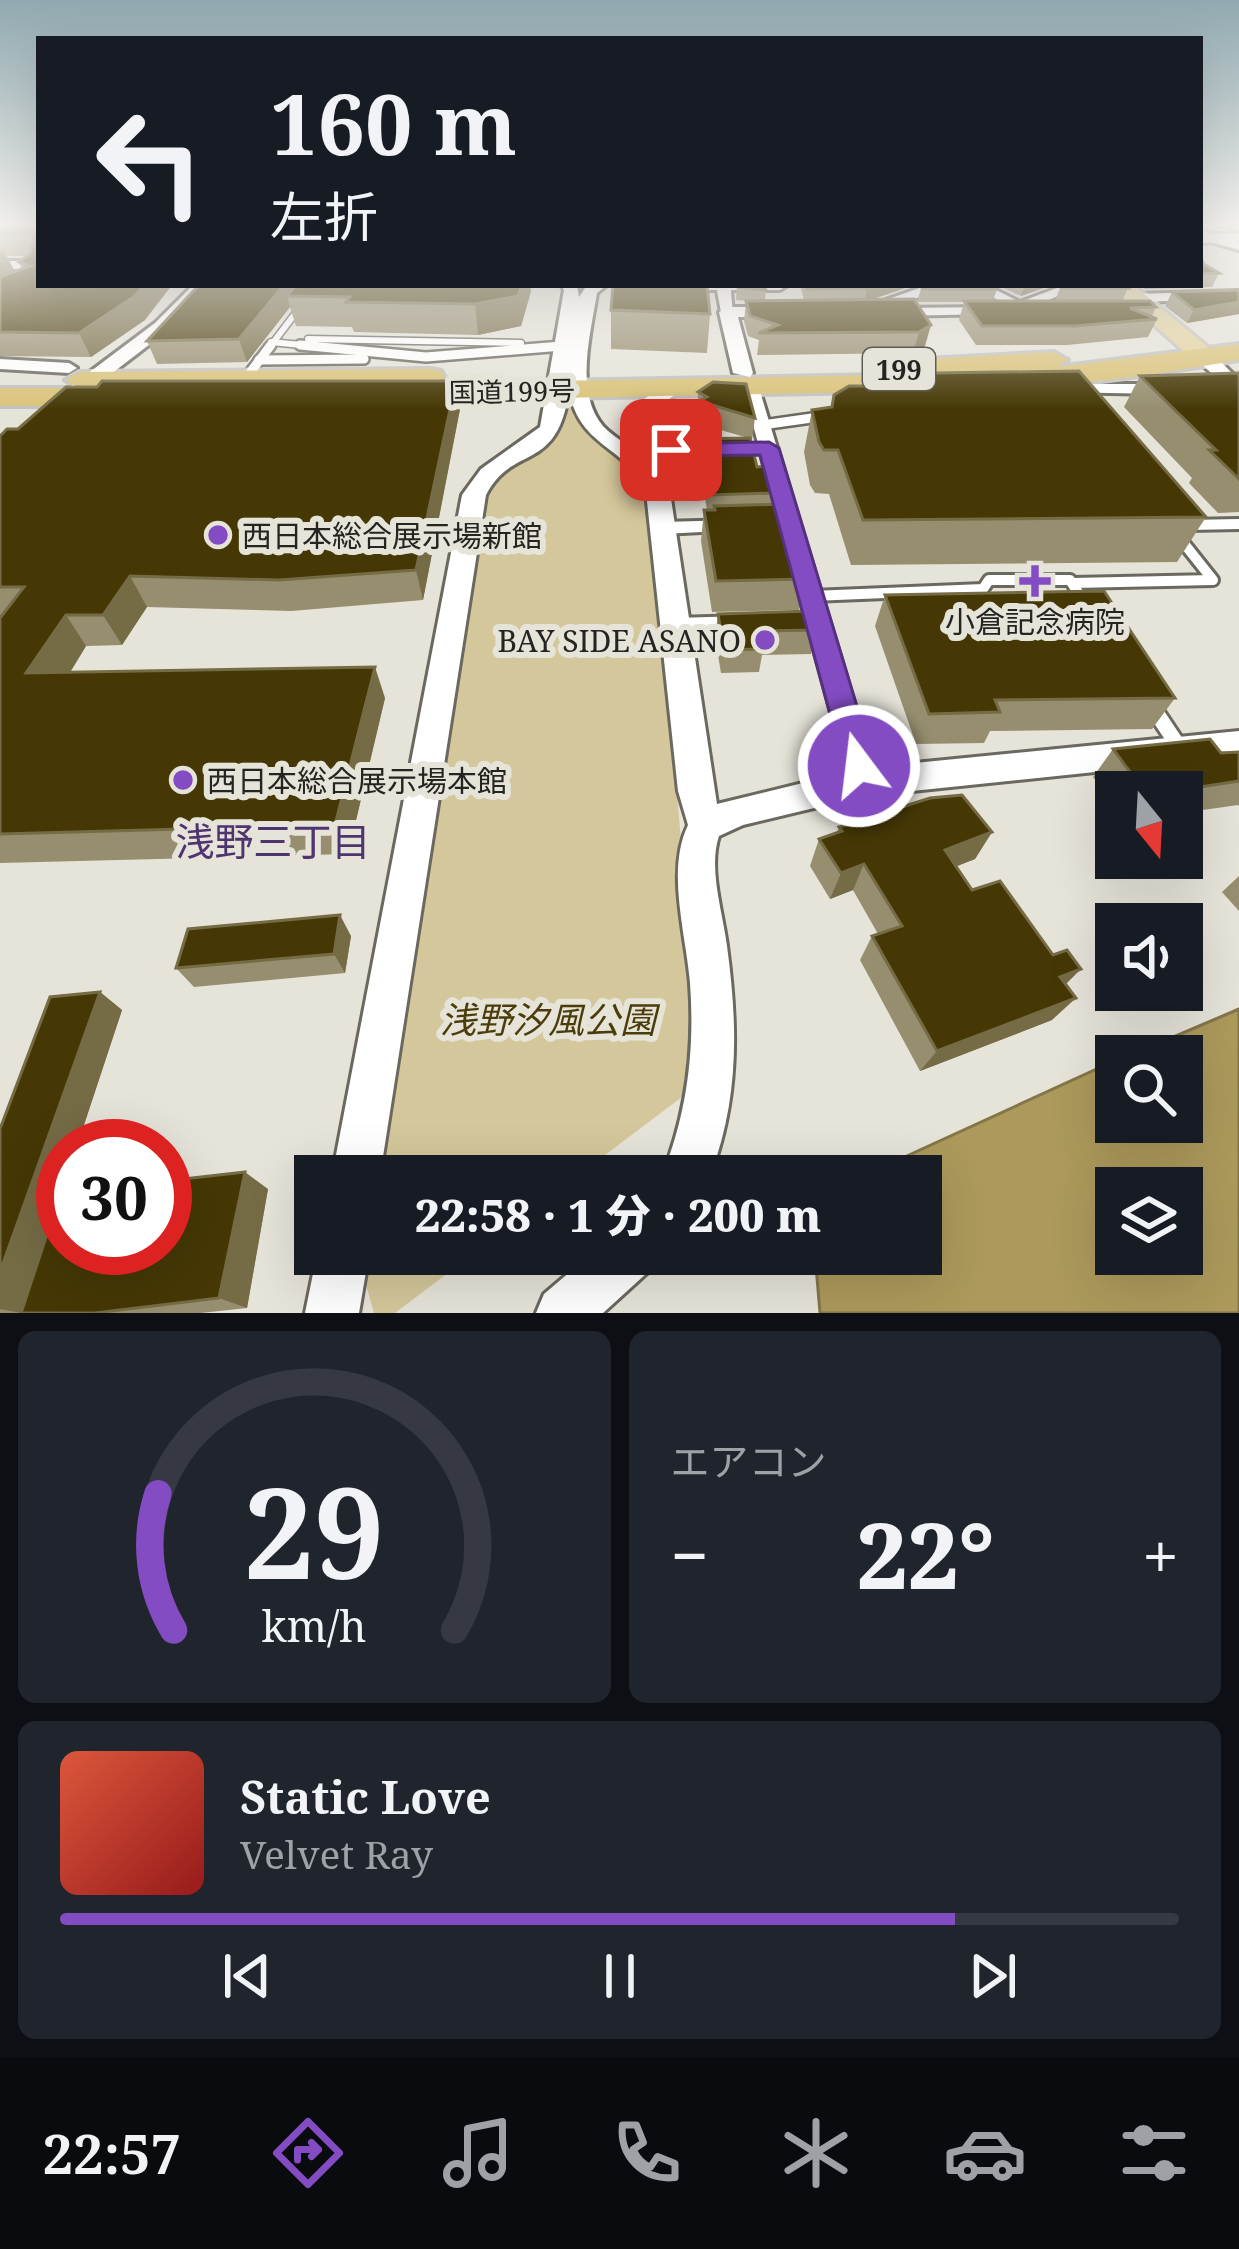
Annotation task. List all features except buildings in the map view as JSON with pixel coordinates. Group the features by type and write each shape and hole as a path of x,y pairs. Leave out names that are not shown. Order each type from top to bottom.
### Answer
{"highway":[{"name":"国道199号","path":"0,380 57,401 94,387 326,387 407,392 567,375 1058,387 1239,336"},
{"name":"国道199号","path":"0,397 57,401 130,380 365,360 443,361 673,389 747,380 1239,352"}],"main road":[{"path":"1130,301 1197,351"}],"street":[{"path":"0,364 57,401 161,327 200,288"},
{"path":"130,380 123,378 122,370 191,310 201,288"},
{"path":"572,288 567,375 593,429 640,461 658,492 695,791 706,826"},
{"path":"360,1155 474,495 488,473 549,430 594,288"},
{"path":"726,288 761,439 770,525 812,596 799,623 864,782"},
{"path":"866,311 936,288"},
{"path":"982,288 1026,308 1071,288"},
{"path":"1130,301 1239,295"},
{"path":"843,311 1050,311"},
{"path":"728,312 797,312"},
{"path":"1197,351 1229,389"},
{"path":"1058,387 1190,388"},
{"path":"658,492 664,481 654,399 673,389"},
{"path":"659,450 691,450"},
{"path":"663,528 770,525"},
{"path":"675,626 799,623"},
{"path":"695,1155 712,1093 715,1042 697,866 698,842 706,826 737,811 864,782 1239,744"},
{"path":"332,1313 339,1275"},
{"path":"563,1313 606,1275"}],"lane":[{"path":"252,369 314,288"},
{"path":"271,342 514,342 538,346 567,375"},
{"path":"271,342 365,360"},
{"path":"443,361 538,346"},
{"path":"761,439 836,416"},
{"path":"761,439 797,433"},
{"path":"982,589 988,580 1058,578 1073,584 1214,580 1168,525 1239,524"},
{"path":"1073,584 1099,625"},
{"path":"861,595 884,590 982,589"},
{"path":"982,589 993,608"},
{"path":"812,596 861,595 959,605"},
{"path":"1064,608 1088,608"},
{"path":"1145,696 1179,747"}],"green space":[{"name":"浅野汐風公園","path":"576,403 587,432 635,463 653,491 694,1005 682,1097 605,1155 381,1155 483,501 505,473 555,436 566,404"},
{"path":"367,1275 445,1275 395,1313 374,1313"}],"shaded area":[{"path":"1239,1009 1239,1313 820,1313 817,1275 942,1275 942,1155 909,1155 1095,1070 1095,1143 1203,1143 1203,1035 1178,1035"}],"place":[{"name":"西日本総合展示場新館","path":"218,535"},
{"name":"小倉記念病院","path":"1035,581"},
{"name":"BAY SIDE ASANO","path":"765,640"},
{"name":"西日本総合展示場本館","path":"183,780"}],"district":[{"name":"浅野三丁目","path":"273,840"}],"route":[{"path":"671,450 769,448 859,766"}]}
